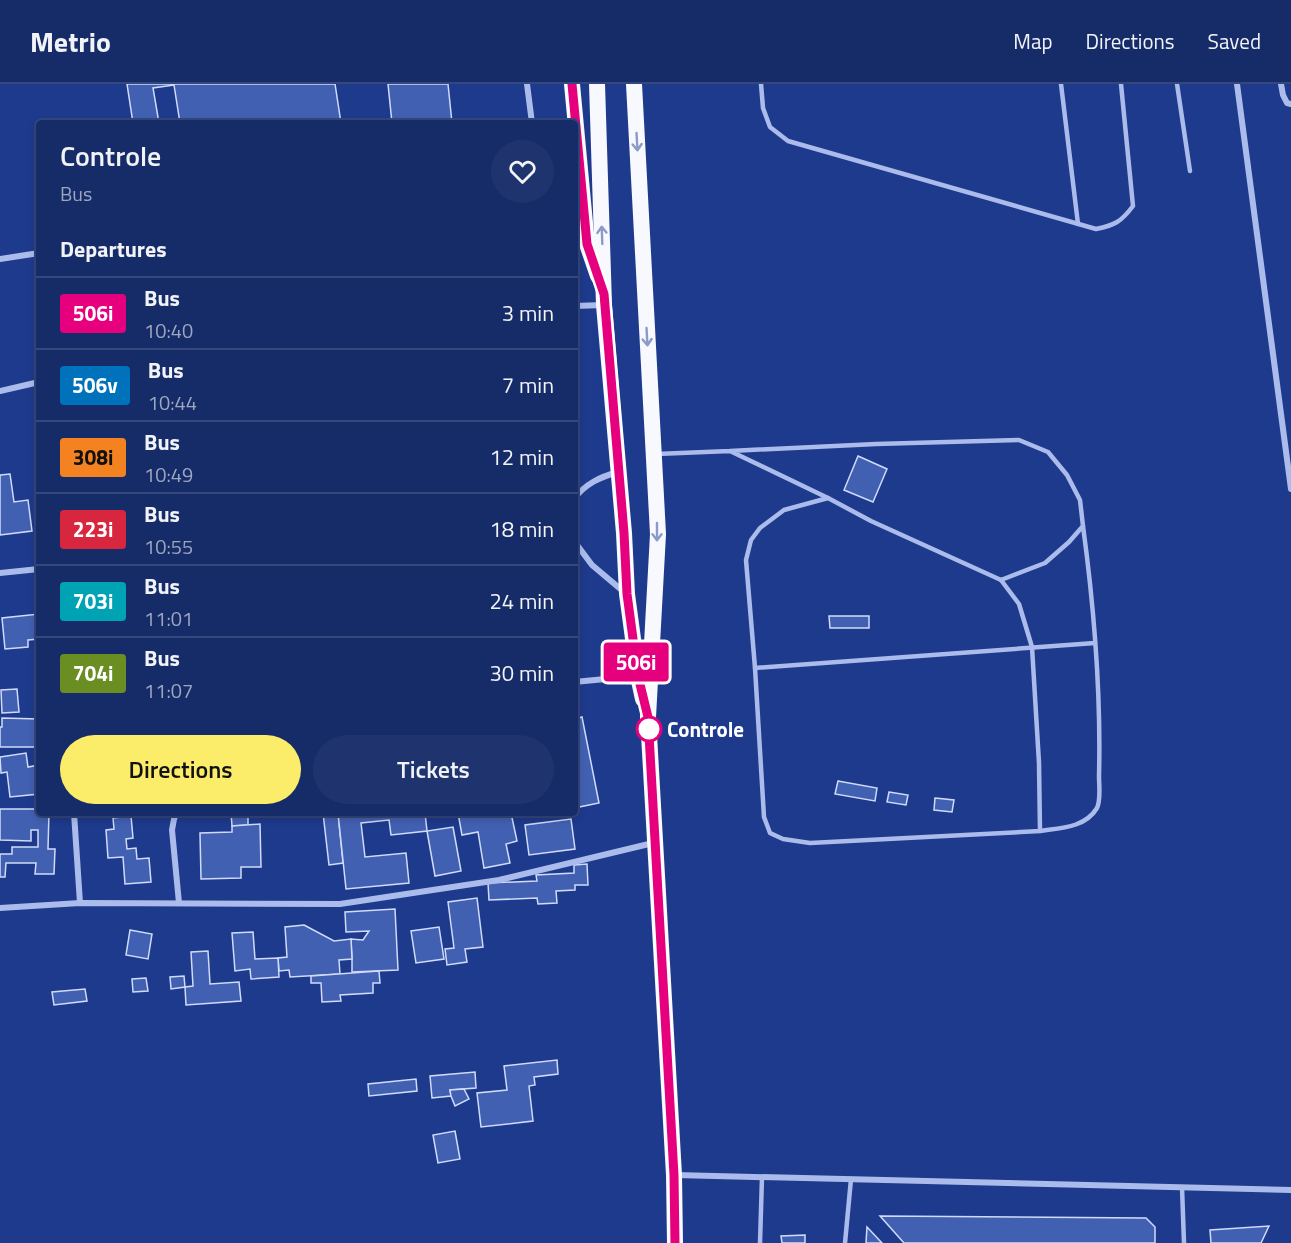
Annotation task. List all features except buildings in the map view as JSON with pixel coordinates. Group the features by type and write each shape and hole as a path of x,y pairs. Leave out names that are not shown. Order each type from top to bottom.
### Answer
{"highway":[{"path":"572,84 574,120"},
{"path":"597,84 604,299 627,594 638,676 648,717"},
{"path":"634,84 658,534 648,717 674,1175 675,1243"},
{"path":"578,170 587,244 604,299"}],"street":[{"path":"527,84 532,120"},
{"path":"1237,84 1291,489"},
{"path":"1281,84 1283,95 1287,103 1291,104"},
{"path":"0,259 36,253"},
{"path":"578,305 604,299"},
{"path":"0,391 36,383"},
{"path":"578,494 600,477 618,472"},
{"path":"578,546 592,565 627,594"},
{"path":"0,573 36,569"},
{"path":"578,682 638,676"},
{"path":"74,816 80,903"},
{"path":"176,816 172,830 179,903"},
{"path":"0,908 80,903 340,904 499,880 655,843"},
{"path":"674,1175 1291,1190"}],"lane":[{"path":"761,84 762,108 770,127 789,141 1096,229 1114,226 1126,216 1133,206 1121,84"},
{"path":"1061,84 1078,224"},
{"path":"1177,84 1190,171"},
{"path":"653,454 1019,440 1048,452 1067,474 1080,500 1088,557 1100,740 1098,806 1088,819 1077,825 1040,831 810,843 783,839 770,833 764,817 746,560 751,540 760,528 784,510 828,498"},
{"path":"730,451 871,521 1001,580 1018,604 1032,647 1039,763 1040,831"},
{"path":"1001,580 1045,563 1083,526"},
{"path":"755,668 1095,643"},
{"path":"760,1243 762,1177"},
{"path":"845,1243 851,1179"},
{"path":"1182,1187 1184,1243"}],"bus line":[{"name":"506i","path":"572,84 575,120"},
{"name":"506i","path":"578,148 587,244 604,294 627,594 638,676 648,717 674,1175 675,1243"}],"place":[{"name":"Controle","path":"649,729"}]}
